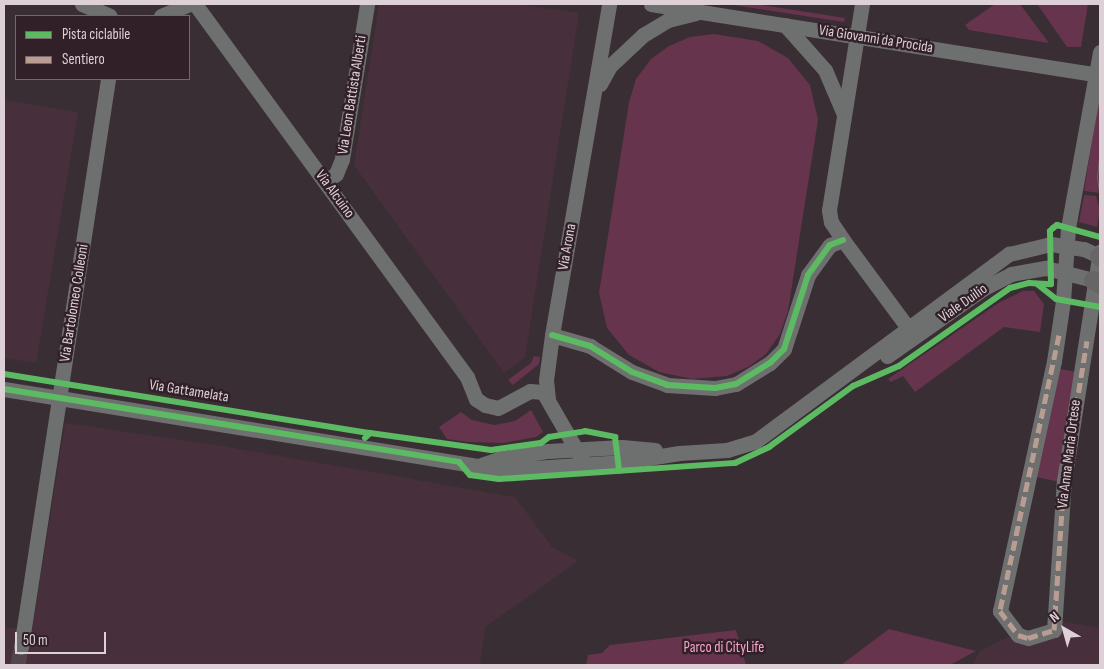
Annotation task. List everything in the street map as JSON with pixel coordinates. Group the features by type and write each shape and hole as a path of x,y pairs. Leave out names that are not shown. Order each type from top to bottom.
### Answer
{"street":[{"path":"82,4 108,15"},
{"path":"163,15 190,4"},
{"name":"Via Alcuino","path":"195,4 326,181 472,386 478,401 493,408 533,390 543,392 548,399"},
{"name":"Via Leon Battista Alberti","path":"326,181 336,174 342,159 367,4"},
{"name":"Via Arona","path":"548,399 546,380 552,334 610,4"},
{"name":"Via Giovanni da Procida","path":"651,4 1098,74"},
{"path":"862,4 829,210 831,222 843,240 908,328"},
{"name":"Via Arona","path":"594,94 610,66 643,34 668,20 703,12"},
{"path":"786,24 825,70 843,115"},
{"name":"Via Anna Maria Ortese","path":"1100,52 1098,74 1069,222 1058,335 1000,612 1018,635 1028,638 1054,630 1064,481 1100,255"},
{"name":"Via Bartolomeo Colleoni","path":"21,647 108,80"},
{"path":"552,334 590,346 632,372 667,385 715,388 736,384 770,363 784,348 808,275 830,245 843,240"},
{"path":"1066,244 1100,255"},
{"name":"Viale Duilio","path":"481,465 503,470 584,463 624,462 679,453 741,448 756,441 1009,254 1038,245 1066,244"},
{"name":"Viale Duilio","path":"843,378 894,352 997,280 1026,270 1065,270 1097,282"},
{"name":"Via Gattamelata","path":"4,389 481,465"},
{"path":"548,399 584,463"},
{"name":"Viale Duilio","path":"481,465 498,458 575,449 622,447 679,453"}],"shaded area":[{"path":"379,4 516,4 579,13 525,357 504,373 354,165"},
{"path":"4,100 78,112 36,363 4,358"},
{"path":"65,423 222,446 515,497 552,547 578,561 485,627 480,665 4,665 4,627 32,631"},
{"path":"1060,621 1100,628 1100,665 973,665 979,652 1007,637 1027,639"}],"green space":[{"path":"727,4 756,4 845,18 844,22"},
{"path":"995,4 1020,4 1049,43 969,30 965,25"},
{"path":"1037,4 1088,4 1081,47 1067,47"},
{"path":"714,34 758,41 788,58 810,85 818,120 788,311 780,334 766,354 748,367 727,376 692,379 659,372 629,355 607,328 599,293 629,102 636,79 651,59 669,46 690,37"},
{"path":"1098,102 1100,102 1100,193 1084,191"},
{"path":"1084,195 1096,196 1100,210 1097,227 1079,222"},
{"path":"1023,291 1034,291 1044,304 1040,332 1004,327 915,392 903,376 891,382 888,379 1000,302"},
{"path":"534,356 540,357 539,364 513,385 508,380 531,363"},
{"path":"1054,368 1078,372 1060,482 1036,477"},
{"path":"531,410 543,432 536,437 503,443 468,442 447,439 439,427 461,412 472,420 494,425 515,421"},
{"path":"889,629 976,651 950,665 841,665"},
{"name":"Parco di CityLife","path":"736,630 746,665 586,665 588,655 602,653 610,645"}],"tunnel":[{"path":"18,665 21,647"}],"tram line":[{"path":"1100,149 1097,178 1100,197"}],"marked path":[{"path":"1059,335 1000,611 1018,635 1028,638 1054,630 1064,481 1087,341"}],"cycle path":[{"path":"4,389 459,462 470,475 499,479 735,463 769,447 853,386 899,366 1010,288 1029,283 1051,284 1050,231 1057,225 1100,237"},
{"path":"552,335 590,346 632,372 667,385 715,388 736,384 770,363 784,349 808,275 830,245 843,240"},
{"path":"1037,284 1056,299 1100,307"},
{"path":"4,374 370,433"},
{"path":"365,438 370,433 491,450 541,443 549,437 585,431 615,437 619,471"}]}
